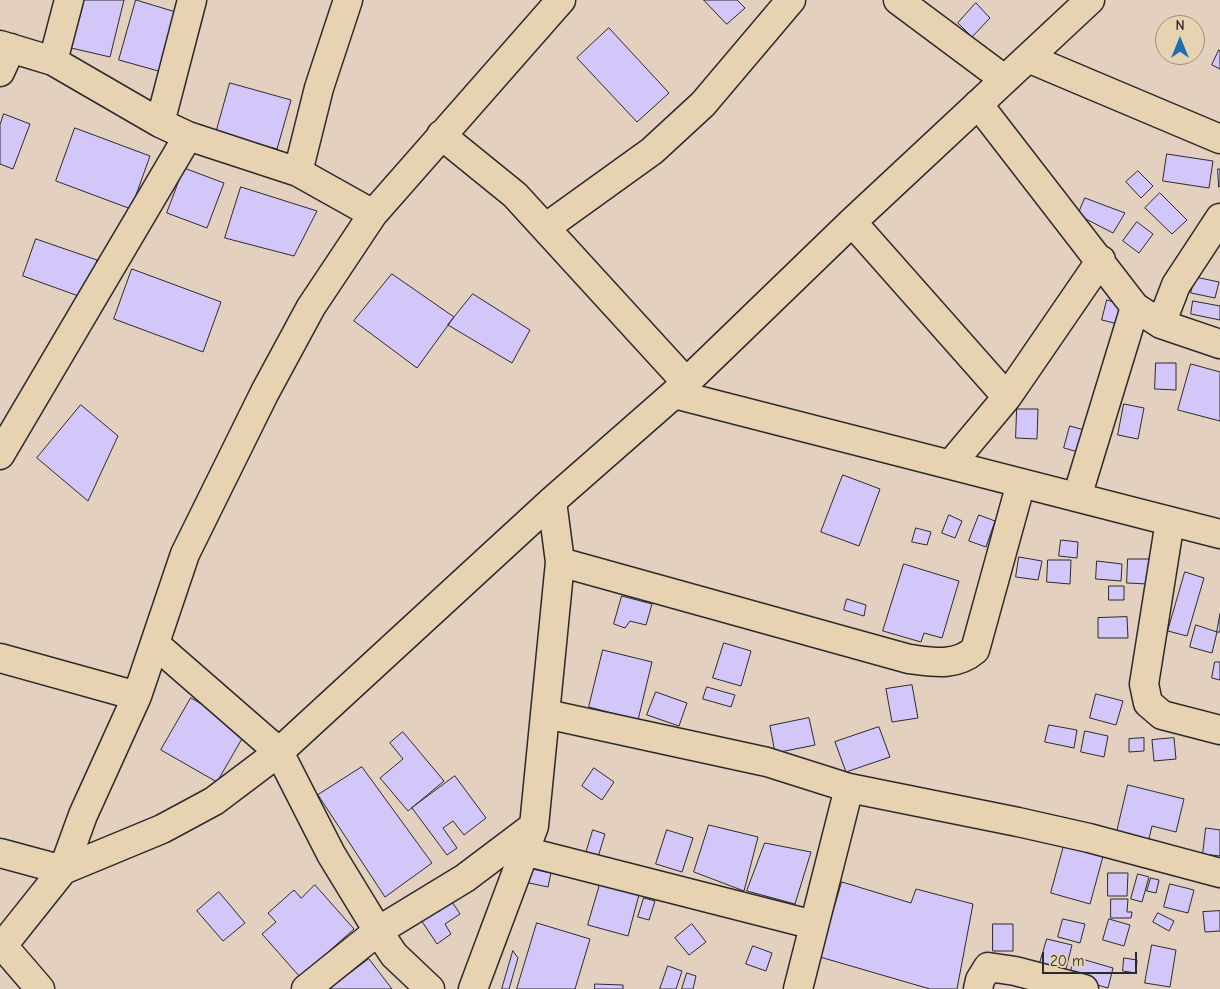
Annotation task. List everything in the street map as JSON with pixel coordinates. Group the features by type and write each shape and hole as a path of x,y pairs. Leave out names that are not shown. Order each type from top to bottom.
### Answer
{"street":[{"path":"53,61 69,0"},
{"path":"160,123 192,0"},
{"path":"298,172 319,88 348,0"},
{"path":"40,989 1,948 63,870 84,815 137,696 185,554 265,392 311,307 373,214 561,0"},
{"path":"545,228 652,151 703,104 791,0"},
{"path":"898,0 1004,79"},
{"path":"0,853 63,870 162,829 214,801 278,752 552,501 680,388 852,222 1090,0"},
{"path":"4,55 53,61 160,123 188,136 298,172 373,214"},
{"path":"1028,58 1220,139"},
{"path":"978,104 1101,260 1135,307 1161,324 1220,344"},
{"path":"441,135 515,195 680,388 1021,483 1220,534"},
{"path":"0,455 188,136"},
{"path":"1161,324 1176,285 1220,218"},
{"path":"852,222 1007,397"},
{"path":"951,464 1007,397 1101,260"},
{"path":"1077,497 1135,307"},
{"path":"560,562 909,659 937,662 956,661 965,658 975,650 1021,483"},
{"path":"474,989 534,826 560,562 552,501"},
{"path":"1170,521 1144,684 1148,703 1162,715 1220,730"},
{"path":"155,644 278,752 331,854 378,931 394,955 430,989"},
{"path":"0,658 137,696"},
{"path":"546,714 767,762 849,788 1071,834 1220,873"},
{"path":"798,989 849,788"},
{"path":"306,989 378,931 465,878 534,826"},
{"path":"524,851 814,925"},
{"path":"978,989 980,980 988,967 1015,970 1084,989"}],"building":[{"path":"79,0 124,0 110,57 67,47"},
{"path":"136,0 179,13 162,72 119,60"},
{"path":"704,0 737,0 745,8 727,24"},
{"path":"976,3 990,18 972,37 958,23"},
{"path":"609,28 669,93 637,122 577,58"},
{"path":"1220,51 1220,69 1212,65"},
{"path":"230,83 291,100 277,149 216,133"},
{"path":"4,114 30,124 13,169 0,164 0,125"},
{"path":"75,128 150,156 131,209 56,181"},
{"path":"1167,154 1213,161 1209,188 1163,181"},
{"path":"184,168 224,183 207,228 167,213"},
{"path":"1218,169 1220,169 1219,187"},
{"path":"1138,171 1153,186 1141,198 1126,182"},
{"path":"241,187 317,211 294,256 225,238"},
{"path":"1160,193 1187,220 1172,234 1145,208"},
{"path":"1085,198 1125,213 1113,233 1078,215"},
{"path":"1137,222 1153,234 1139,253 1123,241"},
{"path":"36,239 97,260 84,298 23,276"},
{"path":"132,269 221,302 203,352 114,319"},
{"path":"392,274 454,317 417,368 354,321"},
{"path":"1195,277 1219,282 1215,298 1191,293"},
{"path":"473,294 530,330 512,363 448,325"},
{"path":"1107,300 1123,305 1118,324 1102,320"},
{"path":"1193,301 1220,306 1220,320 1191,314"},
{"path":"1156,363 1176,363 1176,390 1155,389"},
{"path":"1191,364 1220,372 1220,421 1178,410"},
{"path":"1124,404 1144,408 1138,439 1118,435"},
{"path":"81,405 118,436 88,501 37,458"},
{"path":"1017,409 1038,409 1037,439 1016,438"},
{"path":"1070,426 1084,430 1078,452 1064,448"},
{"path":"843,475 880,489 859,546 821,532"},
{"path":"949,515 962,521 955,538 942,533"},
{"path":"979,515 995,521 986,547 969,541"},
{"path":"916,528 931,532 927,545 912,542"},
{"path":"1061,540 1078,542 1077,558 1059,556"},
{"path":"1019,557 1042,561 1038,580 1016,577"},
{"path":"1128,559 1149,559 1148,584 1127,583"},
{"path":"1048,560 1071,560 1070,584 1047,582"},
{"path":"1097,561 1122,564 1121,581 1096,579"},
{"path":"904,564 959,581 942,638 924,633 921,642 883,631"},
{"path":"1185,572 1204,578 1187,636 1168,631"},
{"path":"1109,586 1124,586 1124,600 1109,600"},
{"path":"622,596 652,604 646,625 630,621 625,628 614,624"},
{"path":"847,599 866,605 864,616 844,610"},
{"path":"1220,614 1220,632 1217,632"},
{"path":"1127,617 1128,638 1098,638 1098,618"},
{"path":"1196,625 1217,632 1212,653 1190,647"},
{"path":"724,643 751,651 741,686 713,678"},
{"path":"603,650 652,662 638,720 589,707"},
{"path":"1215,662 1220,662 1220,680 1212,678"},
{"path":"912,685 918,718 892,722 886,689"},
{"path":"707,687 735,695 731,707 703,699"},
{"path":"656,692 687,703 679,726 647,715"},
{"path":"1096,694 1123,701 1116,725 1090,718"},
{"path":"191,698 247,730 217,782 161,750"},
{"path":"809,718 815,745 775,753 770,726"},
{"path":"1049,725 1077,730 1074,748 1045,742"},
{"path":"879,727 890,757 846,772 835,742"},
{"path":"1085,731 1108,736 1104,757 1081,752"},
{"path":"403,732 444,781 408,811 380,778 403,759 390,743"},
{"path":"1144,738 1144,751 1129,752 1129,739"},
{"path":"1174,738 1176,759 1154,761 1152,740"},
{"path":"362,767 432,863 385,897 318,795"},
{"path":"594,768 614,782 602,800 582,786"},
{"path":"455,776 486,818 464,835 453,821 443,828 457,848 447,855 412,808"},
{"path":"1128,785 1184,799 1176,832 1152,826 1148,843 1116,836"},
{"path":"709,825 758,837 744,891 694,872"},
{"path":"1206,828 1220,830 1220,856 1203,854"},
{"path":"593,830 605,834 598,857 586,853"},
{"path":"667,830 693,838 682,872 656,864"},
{"path":"1066,838 1105,849 1090,904 1051,893"},
{"path":"765,843 811,852 795,904 747,891"},
{"path":"532,869 551,873 548,887 529,883"},
{"path":"1108,873 1128,873 1127,896 1108,896"},
{"path":"1138,874 1149,877 1142,902 1131,899"},
{"path":"1151,878 1159,880 1156,893 1147,891"},
{"path":"601,881 640,891 628,936 588,925"},
{"path":"842,882 911,903 916,889 973,904 957,989 930,989 820,957"},
{"path":"1170,884 1194,890 1188,913 1164,907"},
{"path":"315,885 354,929 300,977 262,934 276,922 268,913 294,890 301,898"},
{"path":"219,892 245,923 223,941 197,911"},
{"path":"447,894 460,914 445,924 451,934 437,944 417,914"},
{"path":"644,898 655,901 649,920 638,917"},
{"path":"1111,899 1128,899 1127,912 1132,912 1131,918 1111,918"},
{"path":"1220,911 1220,931 1205,932 1203,912"},
{"path":"1158,913 1174,921 1169,931 1153,922"},
{"path":"1063,919 1085,924 1080,943 1058,937"},
{"path":"1109,919 1130,925 1124,946 1103,940"},
{"path":"537,923 590,939 575,989 517,989"},
{"path":"692,924 706,942 689,955 675,938"},
{"path":"993,924 1013,924 1013,951 993,951"},
{"path":"1047,939 1072,945 1066,969 1040,963"},
{"path":"1152,945 1176,950 1170,987 1145,983"},
{"path":"753,946 772,953 766,971 746,964"},
{"path":"513,951 518,958 509,989 502,989"},
{"path":"1075,957 1113,968 1108,988 1069,977"},
{"path":"1124,958 1137,960 1136,973 1123,971"},
{"path":"369,959 392,989 329,989"},
{"path":"668,966 682,971 676,989 660,989"},
{"path":"687,973 696,976 693,989 682,989"},
{"path":"595,984 623,985 623,989 595,989"}]}
